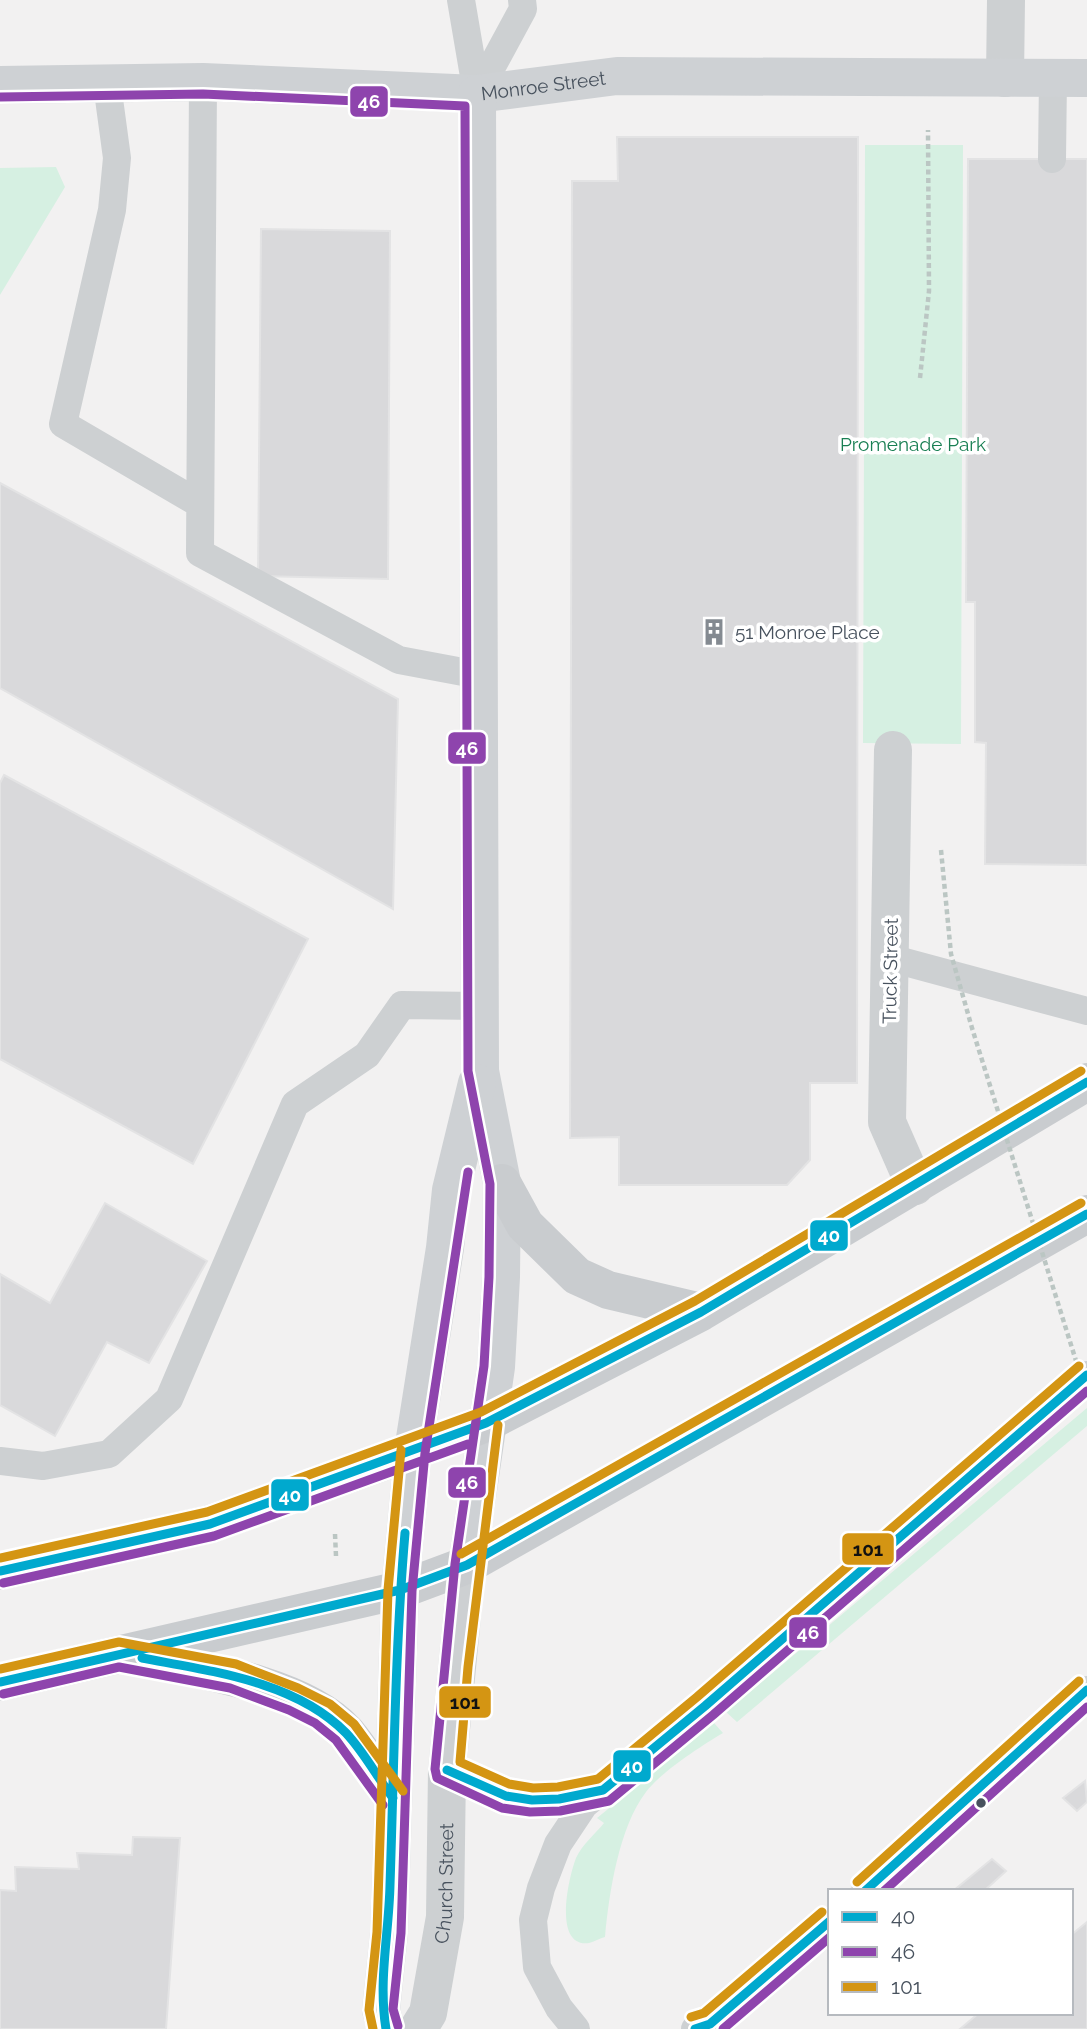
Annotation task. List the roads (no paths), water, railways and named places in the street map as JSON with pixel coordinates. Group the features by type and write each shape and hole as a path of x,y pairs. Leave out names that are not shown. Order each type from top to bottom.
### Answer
{"main road":[{"path":"0,1571 210,1524 486,1423 701,1312 1087,1082"},
{"path":"502,1183 526,1225 577,1276 608,1290 701,1312"},
{"path":"0,1682 400,1591 467,1565 1087,1214"},
{"path":"119,1654 233,1675 322,1713 345,1732 393,1798"}],"street":[{"path":"1005,78 1006,0"},
{"name":"Monroe Street","path":"0,85 203,82 477,94 617,76 1070,78"},
{"path":"467,1565 496,1367 502,1183 480,1071 477,94"},
{"name":"Truck Street","path":"893,750 887,1122 915,1185"},
{"path":"386,2029 382,2010 388,1933 400,1591 413,1451 445,1248 451,1190 480,1071"},
{"name":"Church Street","path":"418,2029 428,2013 445,1917 447,1770 467,1565"}],"lane":[{"path":"461,0 477,94"},
{"path":"477,94 523,9 522,0"},
{"path":"1052,159 1070,78"},
{"path":"203,82 200,552 399,660 480,675"},
{"path":"107,84 117,159 112,210 63,424 200,504"},
{"path":"890,958 1087,1011"},
{"path":"0,1461 43,1465 109,1454 169,1399 295,1104 367,1055 402,1005 479,1006"},
{"path":"576,2029 559,2008 537,1967 533,1920 541,1888 558,1844 584,1805 705,1706 1087,1375"},
{"path":"867,1889 1087,1690"},
{"path":"447,1770 506,1796 532,1800 559,1799 603,1790"},
{"path":"695,2029 710,2024 828,1923"}],"place":[{"name":"51 Monroe Place","path":"714,632"}],"park label":[{"name":"Promenade Park","path":"913,444"}]}
